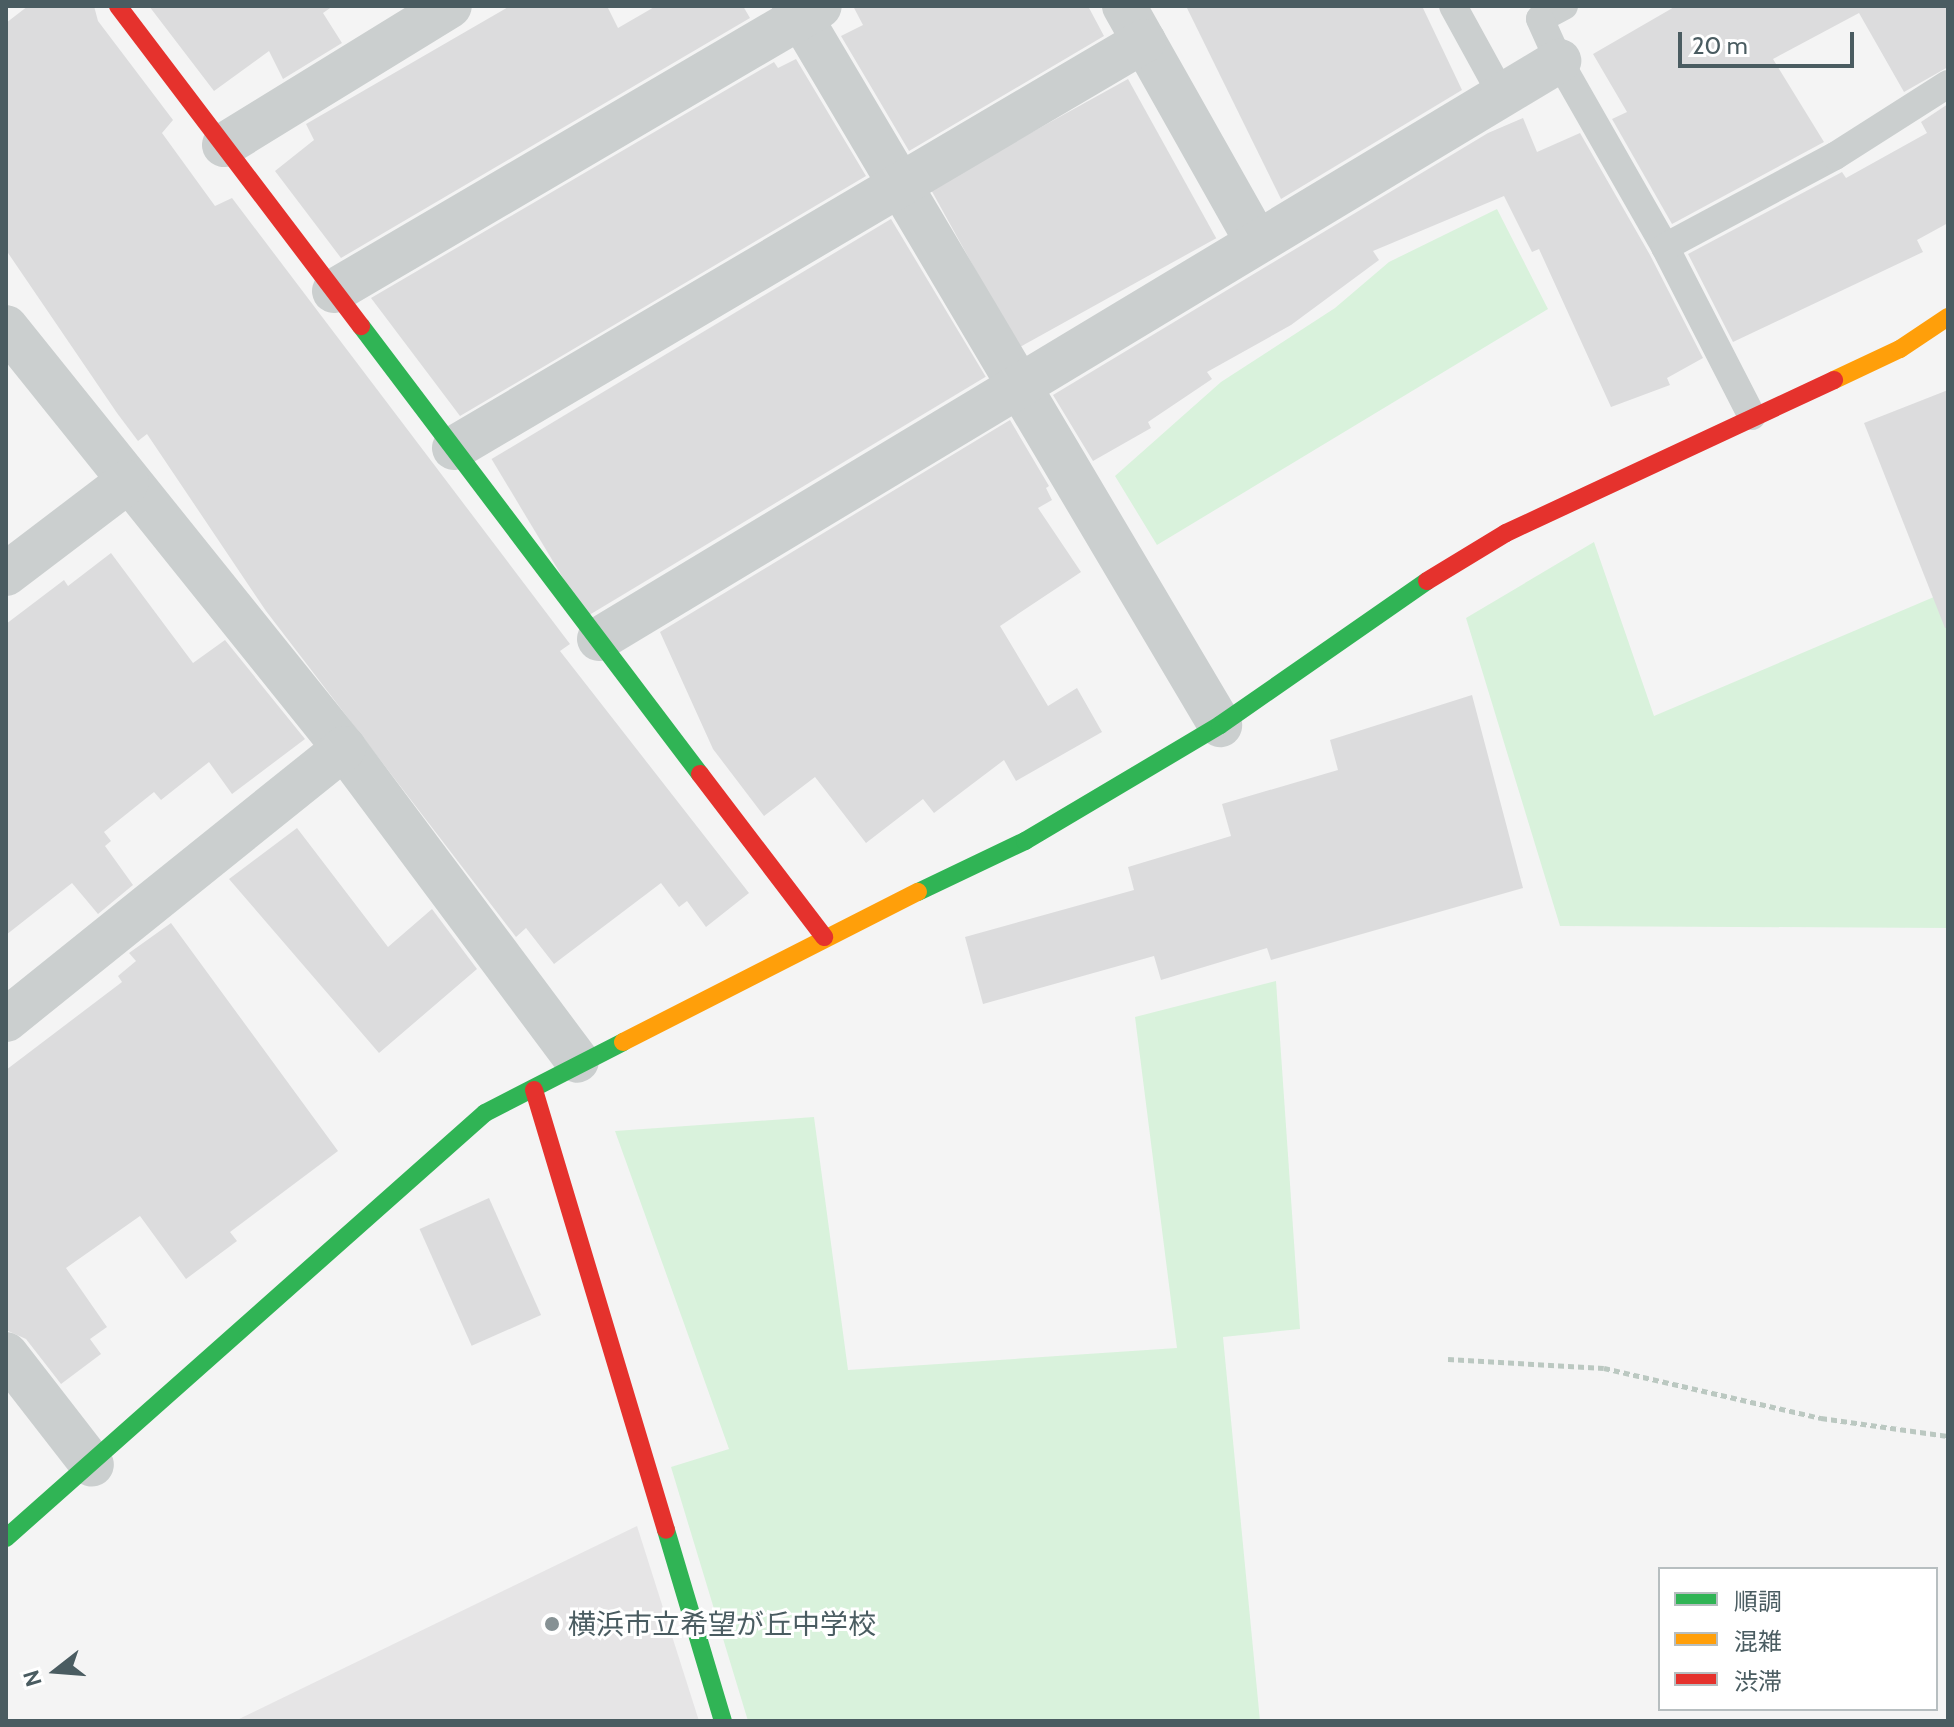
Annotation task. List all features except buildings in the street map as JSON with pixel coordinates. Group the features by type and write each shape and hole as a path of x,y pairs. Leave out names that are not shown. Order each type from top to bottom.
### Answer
{"street":[{"path":"118,6 824,937"},
{"path":"224,145 450,6"},
{"path":"334,291 805,10 900,186 1220,725"},
{"path":"454,448 900,186 1134,24 1257,242"},
{"path":"599,639 1559,61"},
{"path":"6,1538 92,1465 485,1113 534,1090 577,1061 824,937 1025,841 1220,725 1430,579 1506,533 1900,349 1948,317"},
{"path":"6,327 127,482 344,748 577,1061"},
{"path":"6,574 127,482"},
{"path":"6,1020 344,748"},
{"path":"534,1090 723,1721"},
{"path":"6,1354 92,1465"}],"lane":[{"path":"1453,6 1502,95"},
{"path":"1564,6 1540,19 1559,61 1665,247 1752,416"},
{"path":"1665,247 1835,156 1948,84"}],"path":[{"path":"1448,1359 1604,1368 1821,1418 1948,1436"}],"shaded area":[{"name":"横浜市立希望が丘中学校","path":"637,1526 699,1721 235,1721"}],"green space":[{"path":"1497,209 1548,309 1157,545 1115,476 1221,382 1335,308 1389,262"},
{"path":"1594,542 1654,716 1948,591 1948,928 1560,926 1466,618"},
{"path":"1276,981 1300,1329 1223,1337 1260,1721 748,1721 671,1467 729,1449 615,1131 814,1117 848,1370 1177,1348 1135,1017"}],"traffic: fast":[{"path":"361,326 700,774"},
{"path":"918,892 1025,841 1220,725 1427,581"},
{"path":"6,1538 485,1113 623,1042"},
{"path":"666,1530 723,1721"}],"traffic: slow":[{"path":"1834,380 1900,349 1948,317"},
{"path":"623,1042 918,892"}],"traffic: jam":[{"path":"118,6 361,326"},
{"path":"1427,581 1506,533 1834,380"},
{"path":"700,774 824,937"},
{"path":"534,1090 666,1530"}],"place":[{"name":"横浜市立希望が丘中学校","path":"552,1624"}]}
